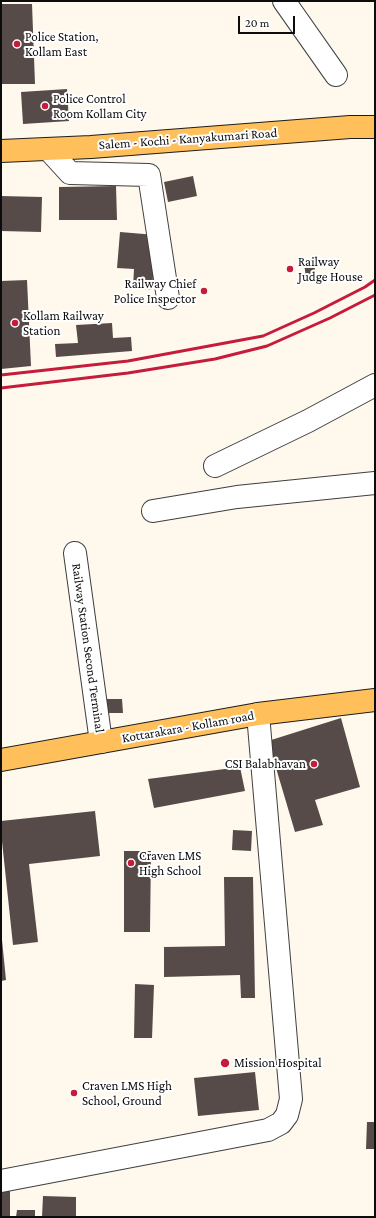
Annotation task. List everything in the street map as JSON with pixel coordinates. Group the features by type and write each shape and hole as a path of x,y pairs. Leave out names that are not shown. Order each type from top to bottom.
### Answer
{"main road":[{"name":"Salem - Kochi - Kanyakumari Road","path":"1,152 49,150 328,128 375,127"},
{"name":"Kottarakara - Kollam road","path":"1,760 258,714 375,700"}],"street":[{"path":"284,1 336,75"},
{"path":"49,150 70,173 149,175 168,298"},
{"path":"215,466 308,421 375,385"},
{"path":"153,511 237,497 375,483"},
{"name":"Railway Station Second Terminal","path":"75,553 101,742"},
{"path":"1,1181 268,1130 281,1123 288,1115 291,1099 258,714"}],"building":[{"name":"Police Station, Kollam East","path":"1,4 32,4 35,84 1,84"},
{"name":"Police Control Room Kollam City","path":"67,89 69,121 23,124 21,92"},
{"path":"193,176 197,196 168,202 164,182"},
{"path":"116,186 117,220 59,220 59,187"},
{"path":"1,196 42,197 41,232 1,231"},
{"path":"120,232 156,235 152,290 133,288 134,269 117,268"},
{"path":"314,263 316,276 306,277 304,264"},
{"name":"Kollam Railway Station","path":"27,280 31,366 1,369 1,281"},
{"path":"112,323 113,338 131,337 132,351 56,357 55,344 78,343 76,325"},
{"path":"102,699 122,699 123,713 102,713"},
{"name":"CSI Balabhavan","path":"341,718 360,787 315,800 323,825 295,832 268,741"},
{"path":"240,767 245,791 154,808 148,779"},
{"path":"95,811 100,856 29,864 38,942 13,945 1,821"},
{"path":"233,830 252,831 251,851 232,850"},
{"path":"124,851 151,851 150,932 124,932"},
{"path":"224,877 253,877 255,998 241,998 240,975 164,977 164,947 225,946"},
{"path":"1,940 6,980 1,981"},
{"path":"135,984 154,985 152,1038 134,1038"},
{"path":"255,1072 259,1110 198,1116 194,1078"},
{"path":"367,1122 375,1122 375,1149 366,1149"},
{"path":"1,1182 10,1182 10,1217 1,1217"},
{"path":"43,1196 76,1197 76,1217 42,1217"},
{"path":"17,1210 35,1210 35,1217 16,1217"}],"railway":[{"path":"1,375 128,361 263,336 314,313 365,287 375,280"},
{"path":"1,388 128,373 215,359 267,346 330,318 375,295"}],"place":[{"name":"Police Station, Kollam East","path":"17,44"},
{"name":"Police Control Room Kollam City","path":"45,106"},
{"name":"Railway Judge House","path":"290,269"},
{"name":"Railway Chief Police Inspector","path":"204,291"},
{"name":"Kollam Railway Station","path":"15,323"},
{"name":"CSI Balabhavan","path":"314,764"},
{"name":"Craven LMS High School","path":"131,863"},
{"name":"Mission Hospital","path":"225,1063"},
{"name":"Craven LMS High School, Ground","path":"74,1093"}]}
